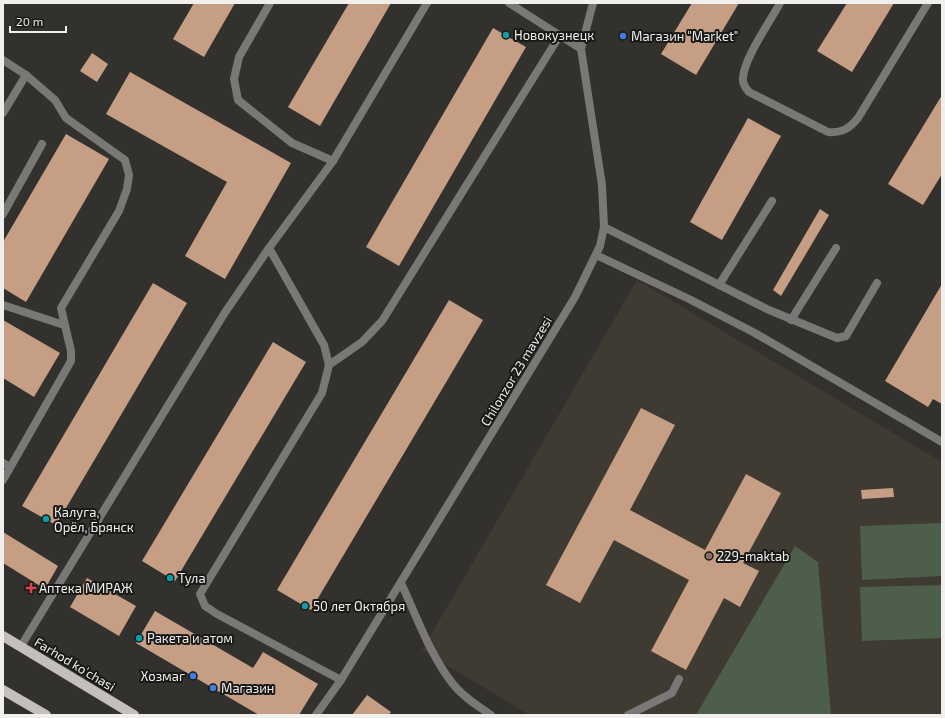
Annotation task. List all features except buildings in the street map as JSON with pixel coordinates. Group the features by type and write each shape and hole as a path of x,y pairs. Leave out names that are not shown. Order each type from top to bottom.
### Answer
{"main road":[{"name":"Farhod ko'chasi","path":"3,636 134,715"},
{"path":"3,690 46,715"}],"street":[{"path":"270,3 239,57 234,79 238,100 292,143 333,161"},
{"path":"21,646 224,314 269,248 333,161 427,3"},
{"path":"509,3 581,49"},
{"name":"Chilonzor 23 mavzesi","path":"316,715 341,680 401,583 575,297 596,255 604,227 602,184 581,49 593,3"},
{"path":"780,3 746,64 742,79 744,85 749,92 828,132 837,133 849,128 858,118 928,3"},
{"path":"329,365 362,342 382,321 560,35"},
{"path":"3,60 26,75 55,100 66,118 125,160 129,175 128,189 119,211 61,308 71,351 71,361 7,465 3,480"},
{"path":"3,113 26,75"},
{"path":"3,214 42,144"},
{"path":"719,285 772,201"},
{"path":"604,227 791,320 837,338 846,336 877,283"},
{"path":"269,248 324,345 329,365 322,393 200,594 205,606 217,614 341,680"},
{"path":"791,320 836,248"},
{"path":"596,255 689,299 753,332 942,442"},
{"path":"3,304 64,325"},
{"path":"401,583 432,649 453,684 466,697 491,715"},
{"path":"628,715 672,693 679,678"}],"shaded area":[{"name":"229-maktab","path":"637,280 942,462 942,715 529,715 422,650"}],"green space":[{"path":"942,523 942,576 862,580 860,526"},
{"path":"795,546 818,562 831,715 696,715"},
{"path":"942,585 942,638 862,641 860,587"}],"place":[{"name":"Новокузнецк","path":"506,35"},
{"name":"Магазин \"Market\"","path":"623,36"},
{"name":"Калуга, Орёл, Брянск","path":"46,519"},
{"name":"229-maktab","path":"709,556"},
{"name":"Тула","path":"170,578"},
{"name":"Аптека МИРАЖ","path":"31,588"},
{"name":"50 лет Октября","path":"305,606"},
{"name":"Ракета и атом","path":"139,638"},
{"name":"Хозмаг","path":"193,676"},
{"name":"Магазин","path":"213,688"}]}
